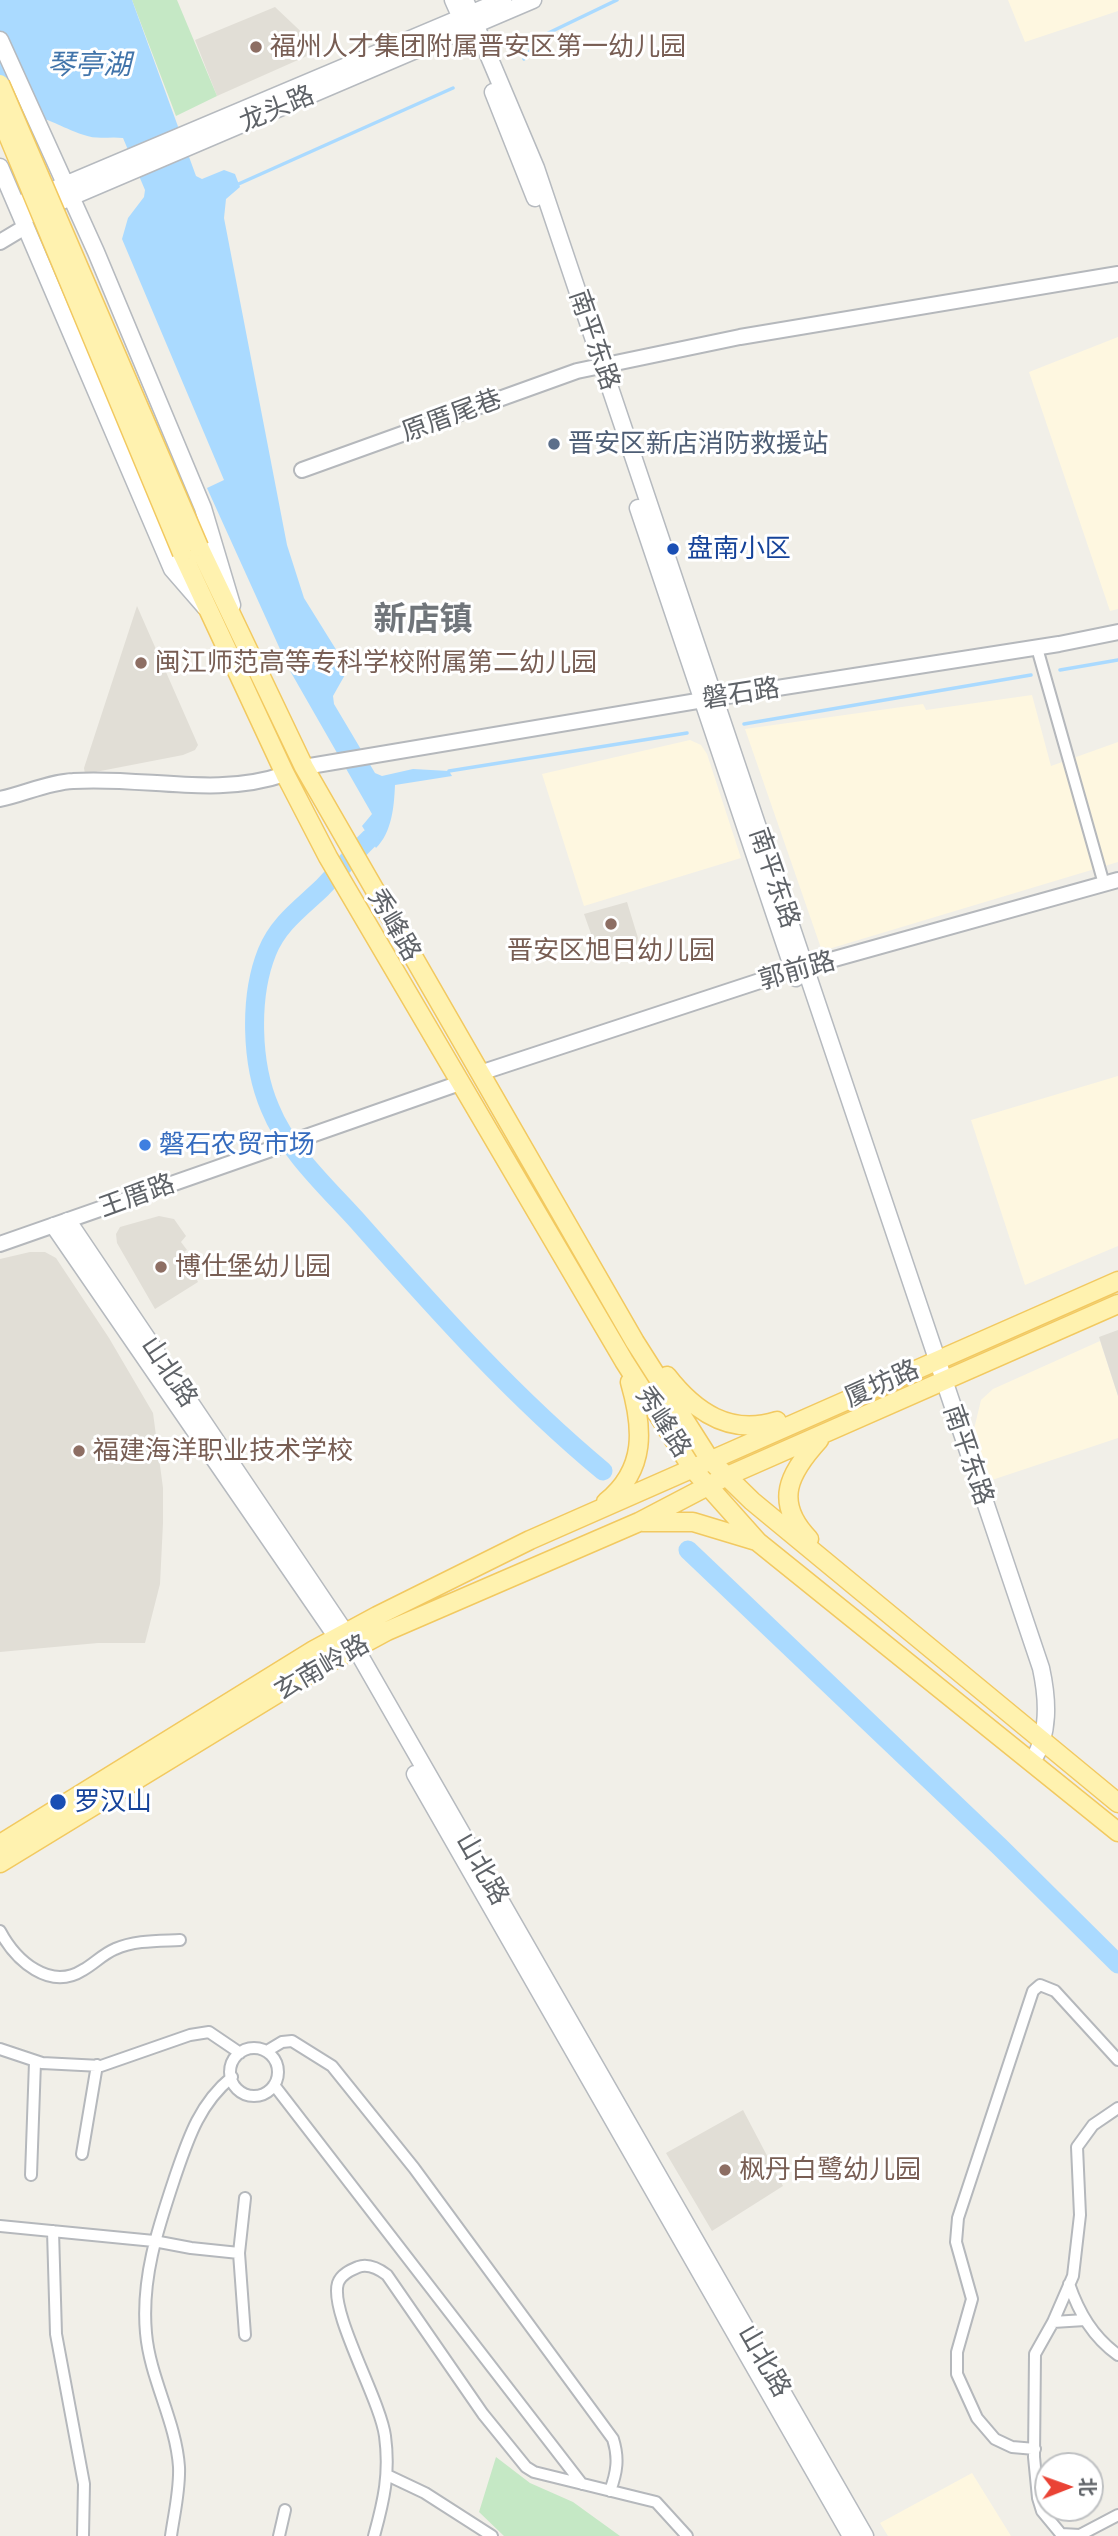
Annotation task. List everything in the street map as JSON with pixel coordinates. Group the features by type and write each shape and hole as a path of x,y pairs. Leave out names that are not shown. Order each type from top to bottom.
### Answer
{"main road":[{"name":"南平东路","path":"453,0 467,17 598,367 707,699 932,1363 1041,1668 1046,1704 1038,1740 1028,1759"},
{"name":"龙头路","path":"21,217 67,190 206,132 503,0"},
{"name":"龙头路","path":"467,17 533,0"},
{"path":"0,40 116,302 203,508 219,554 239,631"},
{"path":"0,84 191,550"},
{"path":"0,116 191,550"},
{"path":"0,167 172,569 207,608"},
{"path":"69,331 70,309 81,292 96,289 116,302"},
{"name":"秀峰路","path":"191,550 207,608 285,774 328,857 624,1361 692,1468 758,1542 1118,1832"},
{"name":"秀峰路","path":"191,550 239,631 304,767 635,1342 710,1460 725,1477 1038,1740 1118,1803"},
{"name":"山北路","path":"61,1223 346,1642 865,2536"},
{"name":"厦坊路","path":"647,1489 1118,1281"},
{"name":"厦坊路","path":"668,1515 708,1485 725,1477 1118,1304"},
{"path":"635,1342 688,1401 722,1422 756,1426 812,1415"},
{"path":"592,1514 620,1491 631,1474 638,1454 640,1424 624,1361"},
{"path":"824,1435 796,1466 788,1498 798,1528 831,1566"},
{"name":"玄南岭路","path":"0,1844 346,1642 530,1540 647,1489"},
{"path":"668,1515 758,1542"},
{"name":"玄南岭路","path":"0,1863 346,1642 639,1522 668,1515"},
{"name":"山北路","path":"346,1642 851,2536"}],"street":[{"path":"0,242 21,217"},
{"name":"原厝尾巷","path":"302,470 598,367 740,337 1118,274"},
{"name":"磐石路","path":"304,767 707,699 1037,648 1118,632"},
{"path":"1037,648 1111,882"},
{"path":"0,799 73,781 222,787 258,783 285,774"},
{"name":"郭前路","path":"480,1073 798,969 1111,882"},
{"name":"王厝路","path":"0,1244 460,1083"},
{"path":"0,1931 24,1963 42,1974 65,1978 83,1971 113,1949 129,1944 180,1940"},
{"path":"1035,2449 1012,2447 995,2439 977,2418 957,2374 957,2352 972,2299 956,2242 958,2218 1032,1991 1040,1985 1055,1991 1118,2060"},
{"path":"0,2049 35,2062 97,2066 190,2035 209,2032 240,2053"},
{"path":"267,2051 282,2042 292,2041 332,2066 414,2168 612,2439 618,2454 616,2475 610,2491"},
{"path":"255,2048 267,2051 277,2063 279,2072 274,2085 259,2096 250,2096 240,2091 232,2077 231,2065 240,2053 255,2048"},
{"path":"32,2175 35,2062"},
{"path":"82,2154 97,2066"},
{"path":"171,2536 179,2467 173,2433 150,2363 146,2330 148,2274 154,2241 192,2126 216,2090 232,2077"},
{"path":"274,2085 582,2484"},
{"path":"1118,2098 1115,2109 1093,2125 1077,2147 1080,2215 1069,2284 1054,2322 1035,2354 1035,2449 1038,2498 1042,2511 1056,2530 1067,2536 1080,2535 1118,2515"},
{"path":"245,2199 239,2253 245,2335"},
{"path":"0,2226 154,2241 239,2253"},
{"path":"53,2231 56,2334 84,2484 83,2536"},
{"path":"374,2536 387,2476 385,2435 379,2408 348,2333 339,2301 338,2283 346,2272 363,2265 377,2267 387,2276 483,2414 526,2467 534,2472 656,2502 688,2536"},
{"path":"1069,2284 1079,2313 1107,2347 1118,2355"},
{"path":"1054,2322 1085,2320"},
{"path":"387,2476 425,2493 492,2536"},
{"path":"279,2536 285,2510"}],"shaded area":[{"path":"1008,0 1118,0 1118,11 1025,42"},
{"name":"福州人才集团附属晋安区第一幼儿园","path":"275,7 312,42 316,52 217,96 195,40"},
{"path":"1118,337 1118,609 1110,611 1029,372"},
{"name":"闽江师范高等专科学校附属第二幼儿园","path":"137,606 198,745 195,750 183,755 85,774 84,768"},
{"path":"1032,695 1051,766 1118,742 1118,862 822,951 745,729 923,704 926,710"},
{"path":"690,740 701,745 707,754 741,858 584,906 542,774"},
{"name":"晋安区旭日幼儿园","path":"627,902 638,938 636,948 609,959 600,959 584,914"},
{"path":"1118,1076 1118,1246 1025,1285 971,1120"},
{"name":"博仕堡幼儿园","path":"159,1216 174,1219 186,1236 181,1242 187,1250 184,1252 198,1282 155,1309 117,1243 116,1234 120,1227"},
{"name":"福建海洋职业技术学校","path":"30,1252 45,1252 56,1258 109,1338 153,1413 163,1488 163,1523 160,1584 145,1643 98,1643 0,1652 0,1259"},
{"path":"1118,1330 1118,1396 1099,1337"},
{"path":"1100,1341 1118,1396 1118,1438 989,1481 974,1429 981,1400 993,1389"},
{"name":"枫丹白鹭幼儿园","path":"743,2110 783,2186 712,2231 666,2153"},
{"path":"972,2473 1011,2536 888,2536 880,2523"}],"green space":[{"path":"132,0 177,0 217,96 176,116"},
{"path":"496,2457 530,2483 573,2502 620,2536 504,2536 479,2512"}],"water":[{"name":"琴亭湖","path":"0,0 132,0 196,176 202,179 224,170 235,174 240,187 226,199 224,218 287,545 304,598 345,664 346,673 333,696 334,704 375,773 382,776 413,769 449,771 452,776 395,785 389,827 376,848 362,826 372,814 289,669 207,488 224,480 122,239 128,218 144,197 145,190 123,138 89,136 36,118 0,129"}],"waterway":[{"path":"524,59 540,37 617,0"},
{"path":"234,186 453,88"},
{"path":"1060,670 1118,660"},
{"path":"744,724 1031,675"},
{"path":"449,771 687,733"},
{"path":"370,838 284,925 267,952 257,989 255,1030 259,1071 270,1108 299,1156 448,1322 538,1414 603,1471"},
{"path":"688,1550 1000,1847 1118,1964"}],"place":[{"name":"福州人才集团附属晋安区第一幼儿园","path":"256,47"},
{"name":"晋安区新店消防救援站","path":"554,444"},
{"name":"盘南小区","path":"673,549"},
{"name":"闽江师范高等专科学校附属第二幼儿园","path":"141,663"},
{"name":"晋安区旭日幼儿园","path":"611,924"},
{"name":"磐石农贸市场","path":"145,1145"},
{"name":"博仕堡幼儿园","path":"161,1267"},
{"name":"福建海洋职业技术学校","path":"79,1451"},
{"name":"罗汉山","path":"58,1802"},
{"name":"枫丹白鹭幼儿园","path":"725,2170"}],"district":[{"name":"新店镇","path":"423,620"}]}
